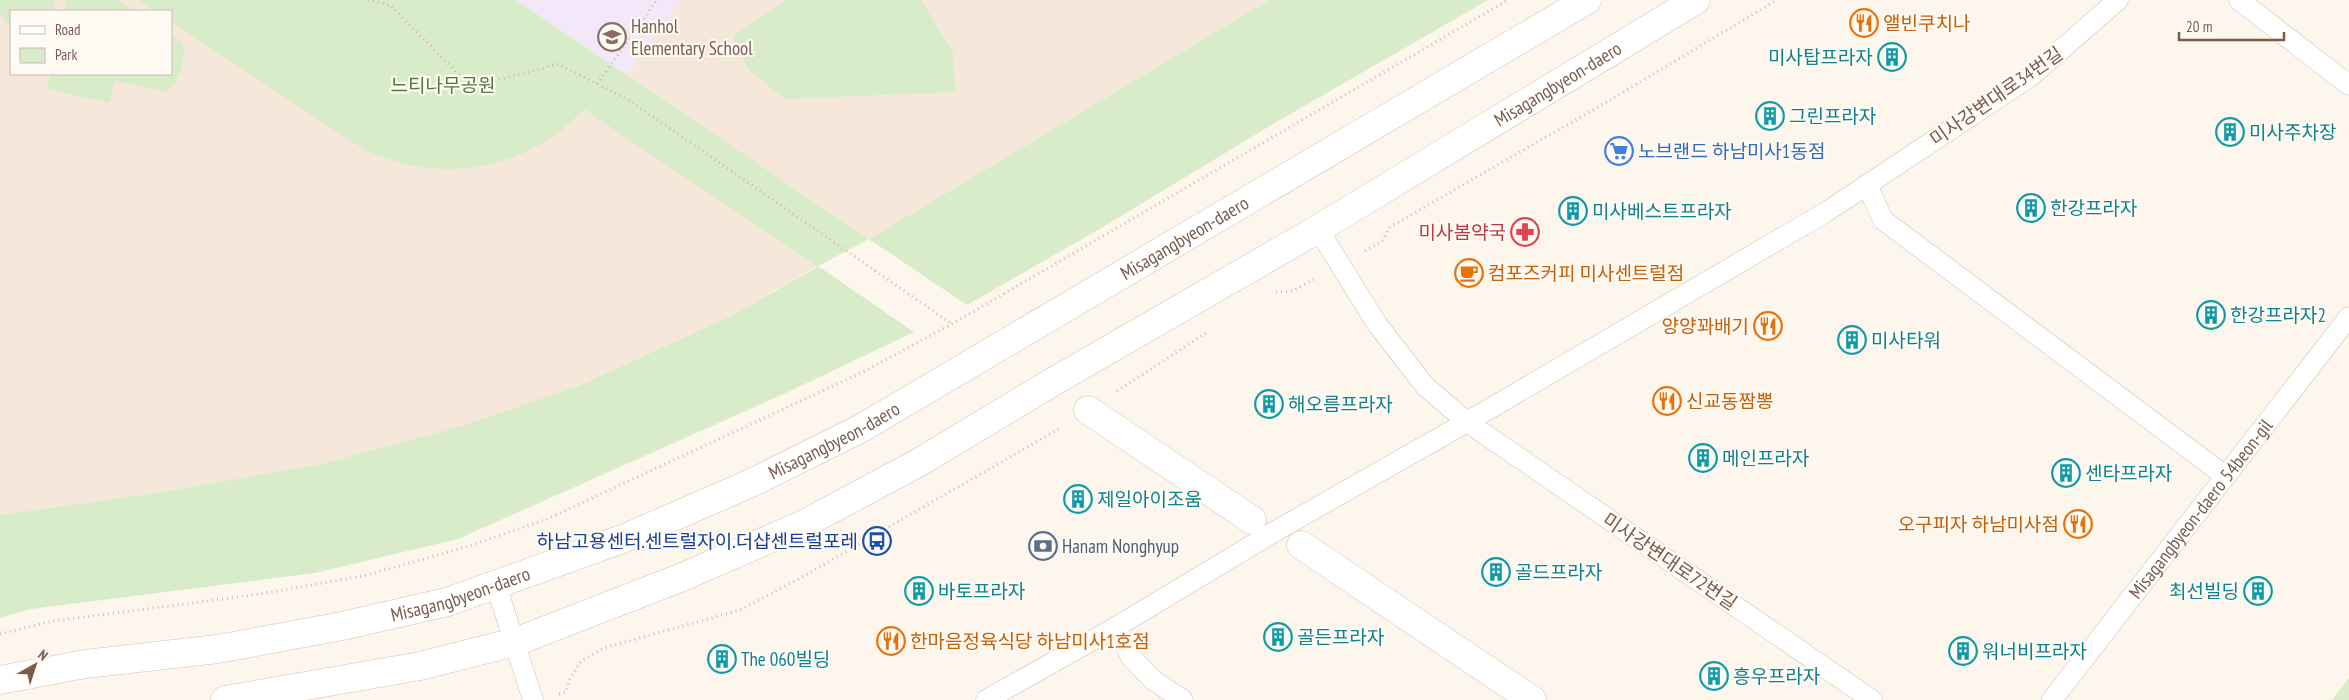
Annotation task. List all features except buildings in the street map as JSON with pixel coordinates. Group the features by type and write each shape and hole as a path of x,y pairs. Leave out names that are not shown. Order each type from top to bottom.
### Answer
{"main road":[{"name":"Misagangbyeon-daero","path":"0,680 86,664 218,649 342,626 447,602 625,538 751,483 860,429 1587,0"},
{"name":"Misagangbyeon-daero","path":"225,700 420,666 515,642 680,578 804,524 918,463 1051,383 1318,228 1696,0"},
{"path":"1088,410 1252,520"},
{"path":"1301,545 1532,700"}],"lane":[{"name":"미사강변대로34번길","path":"986,700 1116,627 1272,533 1467,422 1826,212 2031,76 2118,0"},
{"path":"2239,0 2349,85"},
{"path":"1867,185 1883,220 2224,475"},
{"name":"미사강변대로72번길","path":"1318,228 1377,324 1425,386 1467,422 1872,700"},
{"name":"Misagangbyeon-daero 54beon-gil","path":"2052,700 2224,475 2349,317"},
{"path":"496,585 532,700"},
{"path":"1116,627 1131,657 1153,680 1183,700"}],"path":[{"path":"368,0 390,5 468,84 486,84 558,64 632,102 952,324"},
{"path":"597,84 657,0"},
{"path":"0,634 54,621 254,596 363,576 463,548 547,519 863,372 952,324 1508,0"},
{"path":"1382,241 1390,227 1600,106 1777,0"}],"shaded area":[{"path":"0,0 138,0 153,10 10,10 10,75 172,75 172,24 196,39 554,136 585,110 817,266 733,315 578,386 462,426 321,464 162,492 0,515"},
{"name":"Hanhol Elementary School","path":"516,0 680,0 626,75"},
{"path":"680,0 1269,0 869,239 626,75"}],"green space":[{"path":"0,0 56,0 53,10 10,10 10,28 0,13"},
{"path":"67,0 118,0 133,10 64,10"},
{"name":"느티나무공원","path":"138,0 516,0 869,239 818,266 914,332 788,392 458,539 315,573 31,609 0,618 0,515 162,492 321,464 462,426 578,386 733,315 817,267 585,110 552,137 530,150 507,159 484,166 460,169 413,165 365,150 172,24 172,10 153,10"},
{"path":"786,0 921,0 953,52 955,92 785,99 749,70 732,36"},
{"path":"1269,0 1488,0 1268,127 1108,224 967,305 869,239"},
{"path":"172,37 182,44 184,57 180,72 173,85 165,92 115,81 110,103 47,89 50,75 172,75"},
{"path":"2349,678 2349,700 2332,700"}],"place":[{"name":"앨빈쿠치나","path":"1864,23"},
{"name":"Hanhol Elementary School","path":"612,37"},
{"name":"미사탑프라자","path":"1892,57"},
{"name":"그린프라자","path":"1770,116"},
{"name":"미사주차장","path":"2230,132"},
{"name":"노브랜드 하남미사1동점","path":"1619,151"},
{"name":"한강프라자","path":"2031,208"},
{"name":"미사베스트프라자","path":"1573,211"},
{"name":"미사봄약국","path":"1525,232"},
{"name":"컴포즈커피 미사센트럴점","path":"1469,273"},
{"name":"한강프라자2","path":"2211,315"},
{"name":"양양꽈배기","path":"1768,326"},
{"name":"미사타워","path":"1852,340"},
{"name":"신교동짬뽕","path":"1667,401"},
{"name":"해오름프라자","path":"1269,404"},
{"name":"메인프라자","path":"1703,458"},
{"name":"센타프라자","path":"2066,473"},
{"name":"제일아이조움","path":"1078,499"},
{"name":"오구피자 하남미사점","path":"2078,524"},
{"name":"하남고용센터.센트럴자이.더샵센트럴포레","path":"877,541"},
{"name":"Hanam Nonghyup","path":"1043,546"},
{"name":"골드프라자","path":"1496,572"},
{"name":"바토프라자","path":"919,591"},
{"name":"최선빌딩","path":"2258,591"},
{"name":"골든프라자","path":"1278,637"},
{"name":"한마음정육식당 하남미사1호점","path":"891,641"},
{"name":"워너비프라자","path":"1963,651"},
{"name":"The 060빌딩","path":"722,659"},
{"name":"흥우프라자","path":"1714,676"}]}
